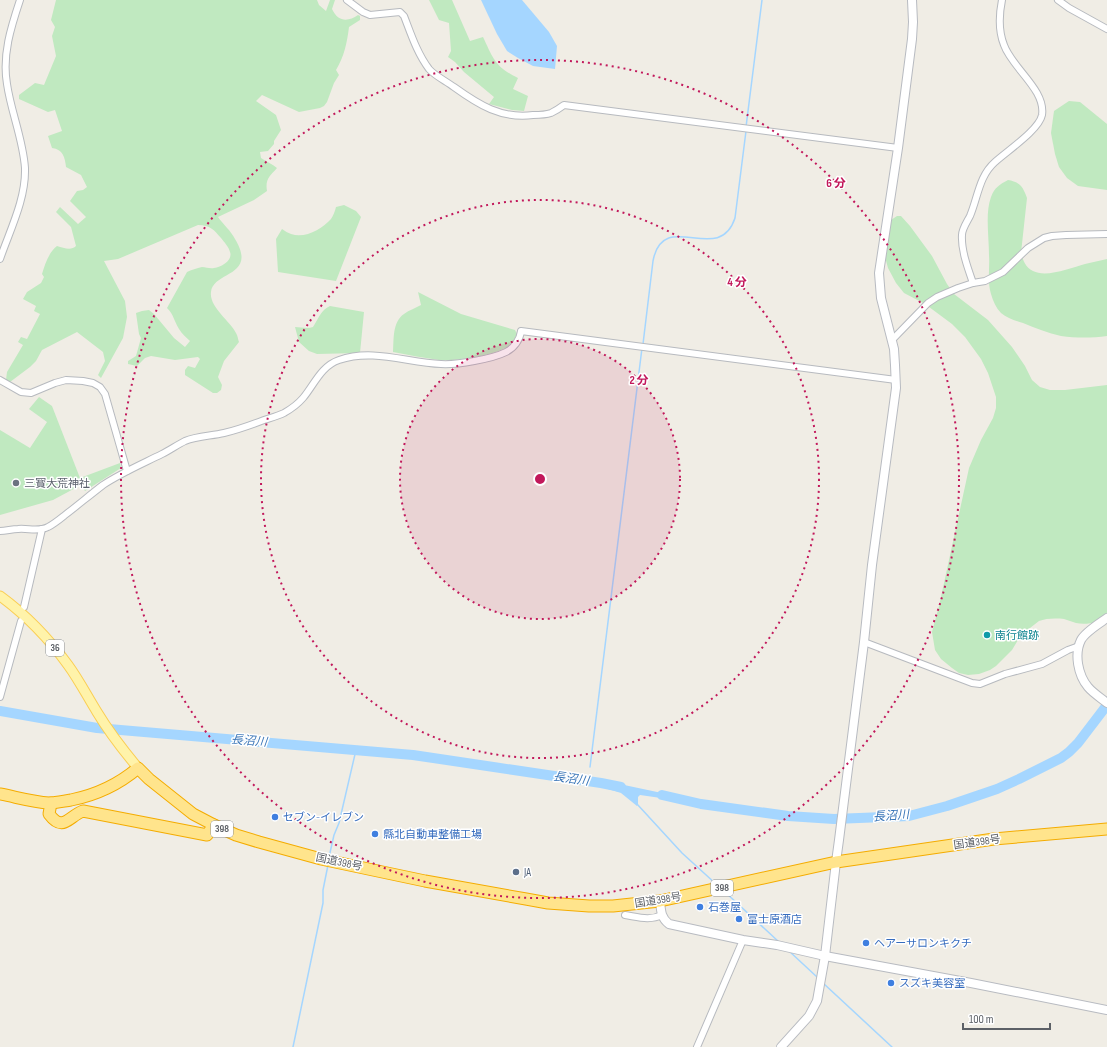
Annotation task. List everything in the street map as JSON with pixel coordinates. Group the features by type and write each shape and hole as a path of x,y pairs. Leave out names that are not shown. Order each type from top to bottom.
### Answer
{"highway":[{"path":"0,794 51,803 79,798 105,790 129,776 138,768"},
{"name":"国道398号","path":"138,768 149,779 193,814 236,835 321,859 425,881 548,902 589,906 613,906 660,901 836,862 994,839 1107,829"},
{"name":"398","path":"51,803 49,814 53,819 60,822 66,822 83,811 207,835 214,825"}],"main road":[{"name":"36","path":"0,596 32,623 51,644 68,666 122,748 138,768"}],"street":[{"path":"0,259 22,197 24,176 24,156 7,86 6,70 8,44 20,0"},
{"path":"347,0 363,12 370,15 400,12 404,16 423,60 431,70 472,100 500,113 512,116 540,115 549,113 564,106 898,148"},
{"path":"781,1047 809,1016 817,1001 825,956 864,642 872,565 895,395 895,357 881,298 879,273 898,148 912,38 912,0"},
{"path":"973,283 965,254 962,233 970,215 978,188 986,173 994,163 1036,127 1042,116 1042,105 1039,95 1012,59 1004,45 1000,26 1000,10 1002,0"},
{"path":"1058,0 1069,8 1107,29"},
{"path":"892,340 928,303 944,294 973,283 984,281 1003,272 1028,248 1044,238 1066,235 1107,234"},
{"path":"0,531 42,529 48,527 103,486 127,471 184,442 240,428 282,414 303,398 318,376 327,367 339,360 353,357 368,355 440,364 469,362 506,352 516,343 520,337 521,331 896,380"},
{"path":"0,380 21,392 31,393 66,380 93,383 100,387 105,394 127,471"},
{"path":"24,607 42,529"},
{"path":"1104,701 1087,687 1079,671 1078,662 1081,639 1107,618"},
{"path":"0,697 21,621"},
{"path":"864,642 972,683 980,684 1005,674 1042,664 1068,650 1079,646"},
{"path":"660,901 662,915 664,920 669,924 743,940 1107,1010"},
{"path":"625,915 649,919 662,915"},
{"path":"697,1047 743,940"}],"green space":[{"path":"56,0 317,0 319,5 326,11 330,0 335,0 332,9 340,18 347,20 358,15 360,16 360,20 349,27 345,50 336,70 339,75 324,106 299,112 262,95 256,101 276,115 281,130 274,141 274,144 268,151 260,152 261,158 277,168 267,181 267,191 254,200 218,217 235,239 241,251 241,260 238,267 214,285 211,292 213,303 237,334 239,342 224,361 218,377 222,385 221,390 217,393 213,393 185,375 185,370 188,366 195,368 200,359 198,357 175,360 151,356 145,358 137,366 128,364 128,361 136,356 141,338 136,313 149,310 174,338 185,347 190,341 180,331 167,308 187,272 202,267 212,268 220,266 226,263 231,255 228,246 221,238 211,228 202,225 198,225 118,259 104,261 125,301 127,317 123,338 101,378 98,375 105,361 103,352 77,332 42,350 36,361 30,367 10,382 6,380 7,372 23,345 18,342 21,337 27,339 40,314 34,311 36,306 23,299 27,292 41,283 44,277 42,274 46,262 57,246 70,249 76,246 71,227 56,212 60,207 78,224 86,217 70,201 77,191 83,190 87,187 81,175 66,167 63,154 59,150 52,148 48,136 62,131 55,110 48,112 19,99 19,95 35,83 44,85 56,56 52,36 55,27 51,20"},
{"path":"429,0 452,0 470,41 483,37 489,51 499,66 518,78 513,89 528,96 524,111 512,110 489,104 494,97 448,57 451,51 449,23 439,20"},
{"path":"1069,101 1080,102 1107,124 1107,190 1078,186 1067,178 1059,167 1051,133 1054,111"},
{"path":"1008,180 1015,182 1020,186 1027,198 1021,253 1025,263 1030,269 1038,273 1051,273 1107,259 1107,336 1078,337 1056,335 1009,318 1001,313 996,307 989,284 988,210 994,191"},
{"path":"344,205 356,211 361,217 336,281 278,272 276,239 282,229 290,234 296,235 313,232 331,219 336,207"},
{"path":"897,216 901,216 910,226 932,256 954,294 988,320 1012,347 1025,366 1032,380 1040,387 1050,390 1065,390 1107,385 1107,617 1100,621 1088,624 1080,624 1058,618 1039,621 1021,635 1012,650 996,666 979,674 968,675 959,673 941,659 935,650 932,632 969,468 981,440 993,418 996,408 996,397 988,373 981,359 965,337 952,324 925,304 904,293 896,283 888,268 885,257 891,220"},
{"path":"418,292 461,314 515,330 517,334 509,345 499,351 454,360 439,360 393,352 394,332 397,322 400,317 421,305"},
{"path":"330,306 364,312 360,353 317,354 309,351 299,342 295,327 313,327 322,312"},
{"path":"39,397 52,406 80,478 120,463 121,468 85,491 81,485 53,500 0,515 0,430 30,448 47,422 29,409"}],"water":[{"path":"481,0 522,0 549,32 557,46 555,69 533,66 507,51"},
{"path":"610,782 676,796 675,800 640,795 638,797 637,806 621,793 608,789"}],"waterway":[{"path":"746,127 762,0"},
{"path":"643,344 653,261 659,246 668,238 717,238 727,232 735,218 746,131"},
{"path":"590,767 642,348"},
{"name":"長沼川","path":"662,795 701,804 788,816 834,819 909,816 947,806 997,789 1061,758 1078,743 1107,705"},
{"name":"長沼川","path":"0,711 97,728 413,755 621,787"},
{"path":"329,857 334,835 339,823 356,750"},
{"name":"長沼川","path":"588,776 588,782"},
{"path":"637,804 682,853 716,884"},
{"path":"293,1047 323,903 323,890 328,865"},
{"path":"725,892 779,942"},
{"path":"789,951 817,977"},
{"path":"823,983 892,1047"}],"place":[{"name":"三寳大荒神社","path":"16,483"},
{"name":"南行館跡","path":"987,635"},
{"name":"セブン-イレブン","path":"275,817"},
{"name":"縣北自動車整備工場","path":"375,834"},
{"name":"JA","path":"516,872"},
{"name":"石巻屋","path":"700,907"},
{"name":"富士原酒店","path":"739,919"},
{"name":"ヘアーサロンキクチ","path":"866,943"},
{"name":"スズキ美容室","path":"891,983"}]}
